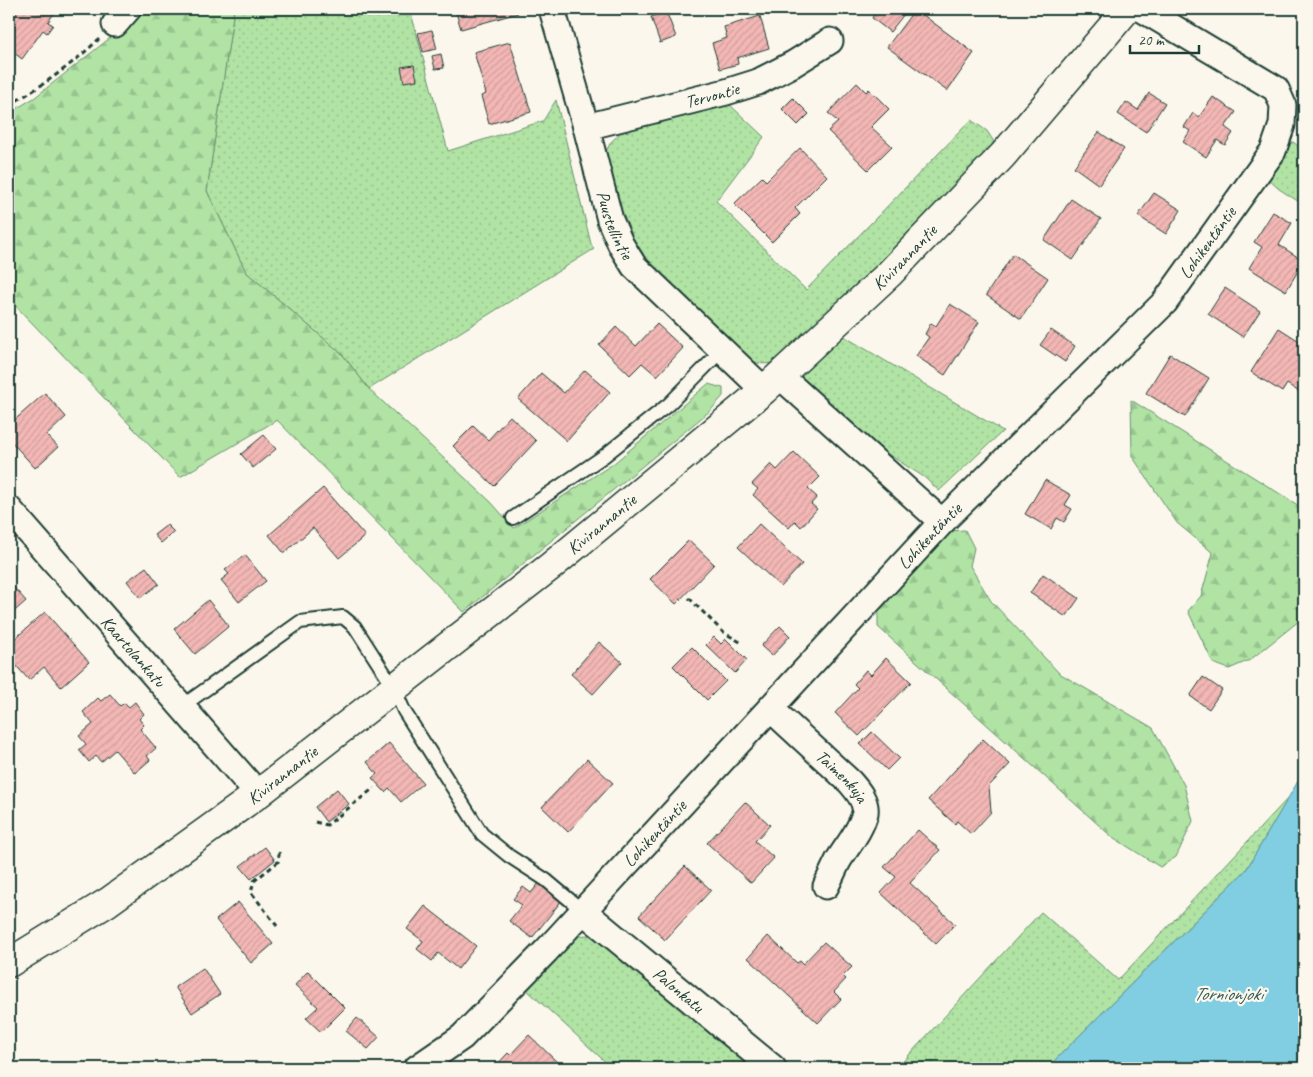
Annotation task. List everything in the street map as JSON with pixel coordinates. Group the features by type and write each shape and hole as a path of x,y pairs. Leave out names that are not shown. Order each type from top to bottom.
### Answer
{"street":[{"name":"Puustellintie","path":"552,9 586,127 610,220 621,245 634,266 722,350 772,383 942,522"},
{"name":"Kivirannantie","path":"9,963 108,902 258,794 550,566 772,383 889,274 996,162 1127,9"},
{"name":"Lohikentäntie","path":"417,1068 462,1037 546,951 942,522 1165,302 1273,151 1282,125 1283,105 1276,89 1142,9"},
{"name":"Tervontie","path":"586,127 726,92 758,82 793,64 830,41"},
{"name":"Kaartolankatu","path":"9,509 258,794"},
{"name":"Taimenkuja","path":"771,709 850,782 859,792 864,803 865,812 859,828 826,886"},
{"name":"Palonkatu","path":"583,911 773,1068"}],"lane":[{"path":"513,518 604,456 669,404 722,350"},
{"path":"181,707 300,622 343,617 355,627 394,688 404,711 482,834 509,856 546,880 583,911"}],"path":[{"path":"9,105 31,93 64,69 121,16"},
{"path":"688,598 723,632 742,643"},
{"path":"315,822 327,825 374,788"},
{"path":"277,926 251,892 254,881 278,862 280,848"}],"green space":[{"path":"136,9 234,9 207,191 246,272 342,354 369,389 491,502 514,528 613,464 708,384 723,388 723,396 711,410 464,612 277,420 180,477 9,299 9,113 34,98 129,23"},
{"path":"234,9 304,9 314,14 315,9 410,9 448,151 543,121 556,100 591,244 594,249 369,389 342,354 246,272 207,191"},
{"path":"720,103 728,103 764,137 716,201 806,290 971,120 987,131 996,145 842,302 776,362 764,364 751,360 737,350 642,257 624,231 605,153 611,142 621,132"},
{"path":"1293,142 1304,150 1304,205 1279,189 1268,179 1287,143"},
{"path":"842,335 1003,431 939,491 924,477 784,388"},
{"path":"1131,400 1304,509 1304,617 1250,660 1229,669 1213,663 1188,611 1201,596 1213,553 1177,523 1132,456"},
{"path":"965,530 974,548 970,566 991,601 1059,673 1153,728 1184,785 1193,821 1176,857 1160,867 1111,836 878,627 878,607 950,531"},
{"path":"1289,797 1246,870 1047,1068 897,1068 1041,912 1118,980"},
{"path":"587,935 602,939 760,1068 612,1068 527,990 577,936"}],"water":[{"name":"Tornionjoki","path":"1304,771 1304,1068 1047,1068 1246,870"}],"building":[{"path":"19,9 57,9 48,22 53,25 47,33 43,30 22,59 9,49 9,24"},
{"path":"455,9 516,9 518,13 461,29"},
{"path":"877,9 908,9 890,32 872,18"},
{"path":"915,9 974,53 947,91 887,47"},
{"path":"666,11 676,37 660,43 651,17"},
{"path":"760,16 769,48 737,58 738,64 720,69 712,43 727,38 724,27"},
{"path":"432,30 437,49 423,52 418,33"},
{"path":"510,42 531,112 489,124 481,96 486,94 474,52"},
{"path":"441,54 444,68 435,69 432,56"},
{"path":"414,65 417,80 404,82 401,67"},
{"path":"857,83 866,92 869,89 889,109 871,127 892,146 868,170 828,131 838,122 828,113"},
{"path":"1149,93 1165,103 1146,132 1118,114 1126,102 1138,110"},
{"path":"1213,97 1236,112 1225,127 1233,133 1225,145 1217,140 1206,157 1183,142 1190,131 1184,127 1193,113 1199,117"},
{"path":"793,98 809,114 798,125 782,109"},
{"path":"1099,132 1124,149 1099,185 1074,167"},
{"path":"800,148 827,176 795,208 800,214 772,242 734,204 762,177 766,181"},
{"path":"1154,193 1181,210 1166,234 1138,216"},
{"path":"1071,199 1101,219 1073,260 1044,240"},
{"path":"1273,212 1292,223 1279,245 1304,261 1286,291 1249,268 1262,247 1254,242"},
{"path":"1013,254 1048,278 1021,319 986,295"},
{"path":"1225,288 1260,311 1243,337 1208,314"},
{"path":"950,304 979,322 945,375 916,356 929,337 925,334 931,323 936,326"},
{"path":"657,324 683,348 657,376 642,363 630,375 599,345 616,327 636,346"},
{"path":"1279,328 1304,344 1304,357 1300,363 1304,365 1304,395 1287,384 1282,392 1251,372"},
{"path":"1051,330 1075,346 1065,362 1040,345"},
{"path":"1170,354 1209,378 1185,417 1146,393"},
{"path":"585,370 610,392 567,441 518,399 541,373 564,393"},
{"path":"45,393 66,417 47,435 58,447 35,468 9,439 9,425"},
{"path":"510,416 536,441 494,486 453,446 473,426 488,440"},
{"path":"264,435 276,449 253,468 241,454"},
{"path":"794,452 820,477 808,489 817,497 811,504 817,509 801,527 795,521 789,528 753,495 758,489 752,484 771,464 777,470"},
{"path":"1045,480 1071,495 1065,505 1072,509 1064,522 1057,518 1051,529 1025,514"},
{"path":"323,488 365,536 339,558 313,528 284,553 269,535"},
{"path":"759,524 802,564 781,587 738,547"},
{"path":"167,525 174,532 161,543 154,535"},
{"path":"689,540 714,564 676,604 650,579"},
{"path":"245,555 266,581 239,602 221,580 229,574 225,570"},
{"path":"146,567 159,584 140,598 127,581"},
{"path":"1043,574 1079,598 1066,617 1030,593"},
{"path":"9,582 26,601 9,616"},
{"path":"208,600 229,626 195,654 174,629"},
{"path":"45,612 89,662 61,687 44,667 29,680 9,658 9,644"},
{"path":"780,626 790,636 772,656 761,646"},
{"path":"714,637 721,644 726,639 747,660 735,673 706,645"},
{"path":"599,642 622,662 593,694 571,674"},
{"path":"692,647 726,681 707,700 673,666"},
{"path":"886,658 911,682 859,736 835,713 858,688 854,684 866,670 871,675"},
{"path":"1203,677 1222,690 1209,709 1190,696"},
{"path":"110,694 120,706 125,703 129,707 135,702 144,714 139,719 144,725 140,729 156,748 147,756 150,760 135,773 115,750 101,762 96,756 89,762 79,750 86,744 79,736 93,724 83,712 98,698 101,701"},
{"path":"872,732 899,758 887,770 860,744"},
{"path":"983,739 1010,764 989,786 991,812 971,834 957,821 955,824 928,800"},
{"path":"389,743 423,783 401,802 389,788 385,792 372,778 377,774 367,762"},
{"path":"587,759 613,783 568,832 542,807"},
{"path":"337,789 349,804 326,822 315,807"},
{"path":"745,802 770,825 755,841 774,858 751,883 707,843"},
{"path":"918,830 940,850 910,883 955,924 936,944 881,893 896,877 884,867"},
{"path":"265,847 275,860 251,879 240,866"},
{"path":"685,866 711,890 665,940 639,916"},
{"path":"540,882 562,900 532,938 509,921 522,905 513,899 523,887 531,893"},
{"path":"238,902 273,944 251,963 216,920"},
{"path":"425,906 476,946 458,969 438,953 432,961 417,949 423,941 407,929"},
{"path":"768,936 797,963 800,961 803,964 824,942 852,967 843,976 846,979 834,992 841,999 818,1023 748,958"},
{"path":"203,968 220,994 192,1013 175,987"},
{"path":"308,971 345,1008 321,1032 306,1018 318,1007 295,985"},
{"path":"357,1018 379,1037 368,1049 346,1031"},
{"path":"529,1035 559,1064 556,1068 494,1068 508,1053 510,1055"}]}
